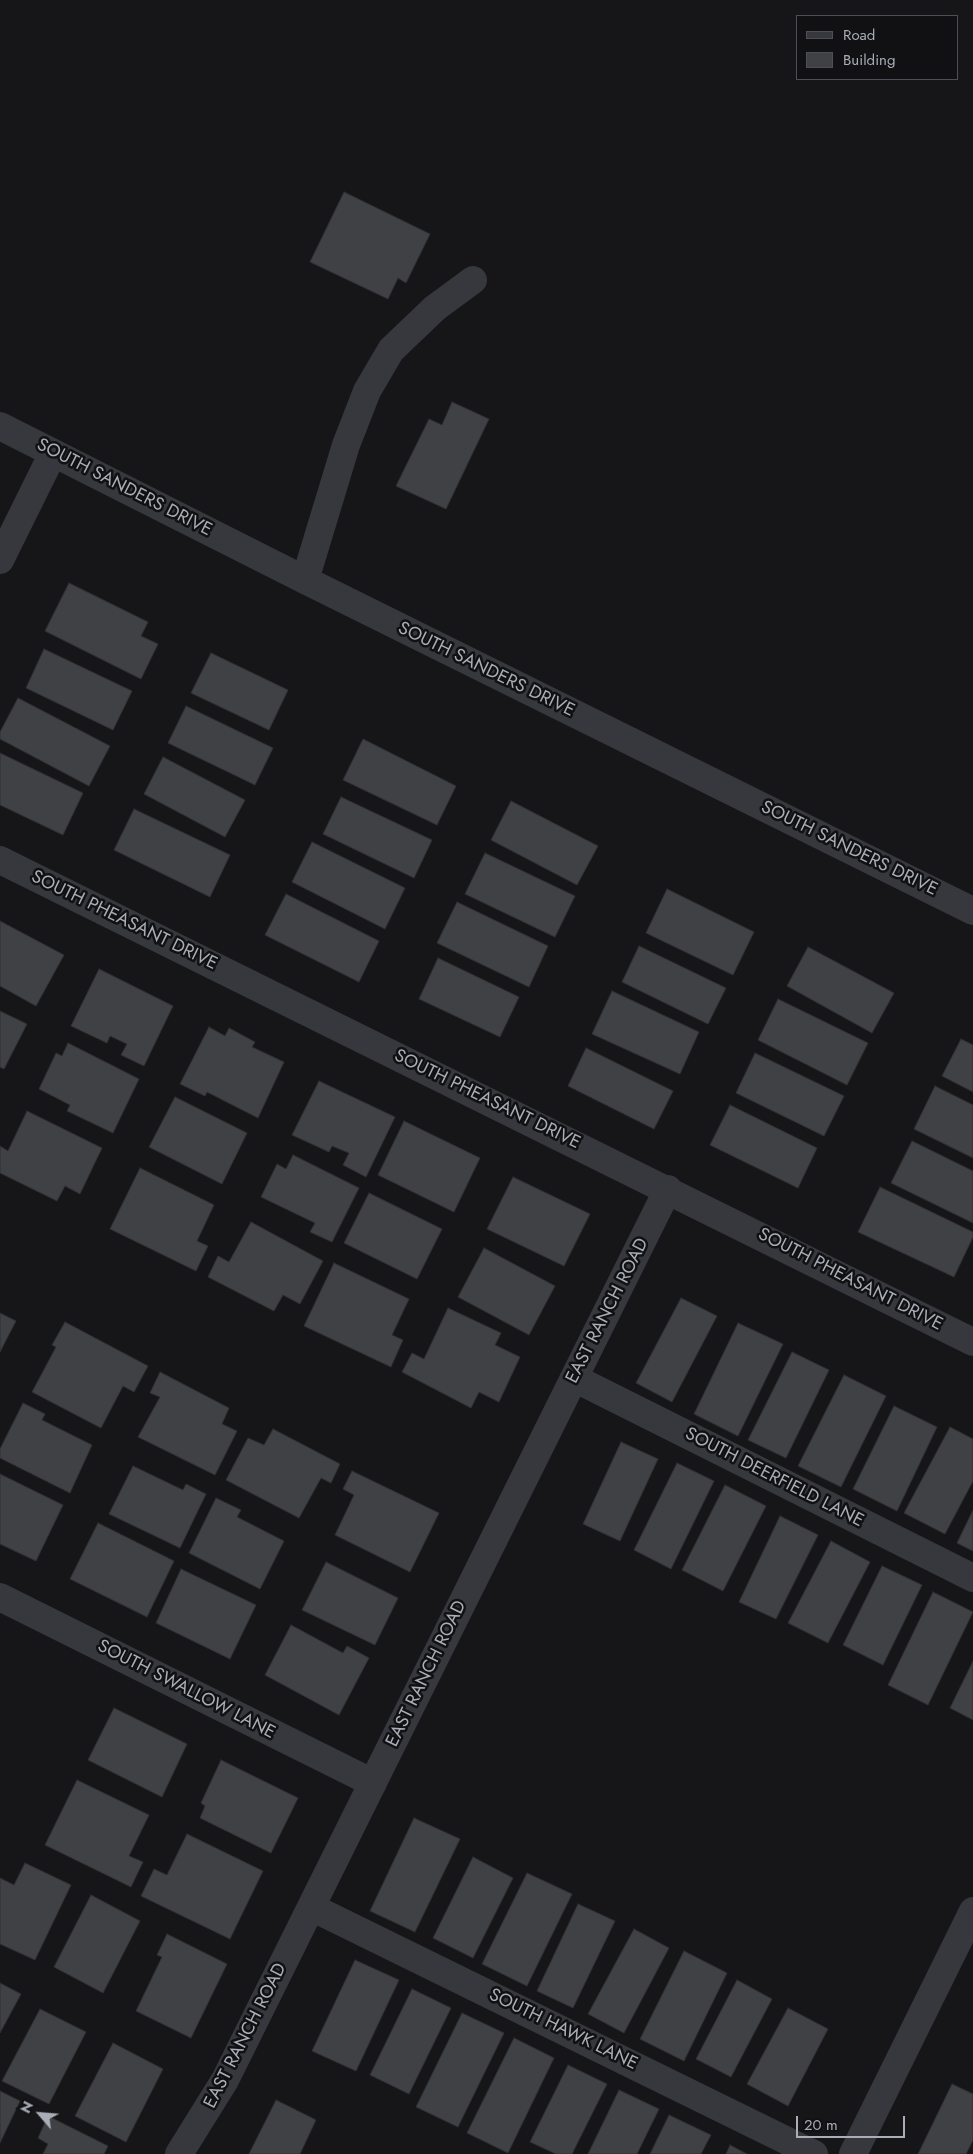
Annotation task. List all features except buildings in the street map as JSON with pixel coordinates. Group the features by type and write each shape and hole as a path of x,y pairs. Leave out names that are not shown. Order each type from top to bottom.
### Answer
{"street":[{"path":"305,580 346,444 367,391 391,350 435,308 473,280"},
{"name":"SOUTH SANDERS DRIVE","path":"0,426 305,580 973,911"},
{"path":"0,560 53,452"},
{"name":"SOUTH PHEASANT DRIVE","path":"0,860 668,1189 973,1342"},
{"name":"EAST RANCH ROAD","path":"179,2154 218,2095 668,1189"},
{"name":"SOUTH DEERFIELD LANE","path":"574,1378 973,1578"},
{"name":"SOUTH SWALLOW LANE","path":"0,1597 372,1783"},
{"name":"SOUTH HAWK LANE","path":"312,1907 814,2154"},
{"path":"853,2154 973,1911"}]}
